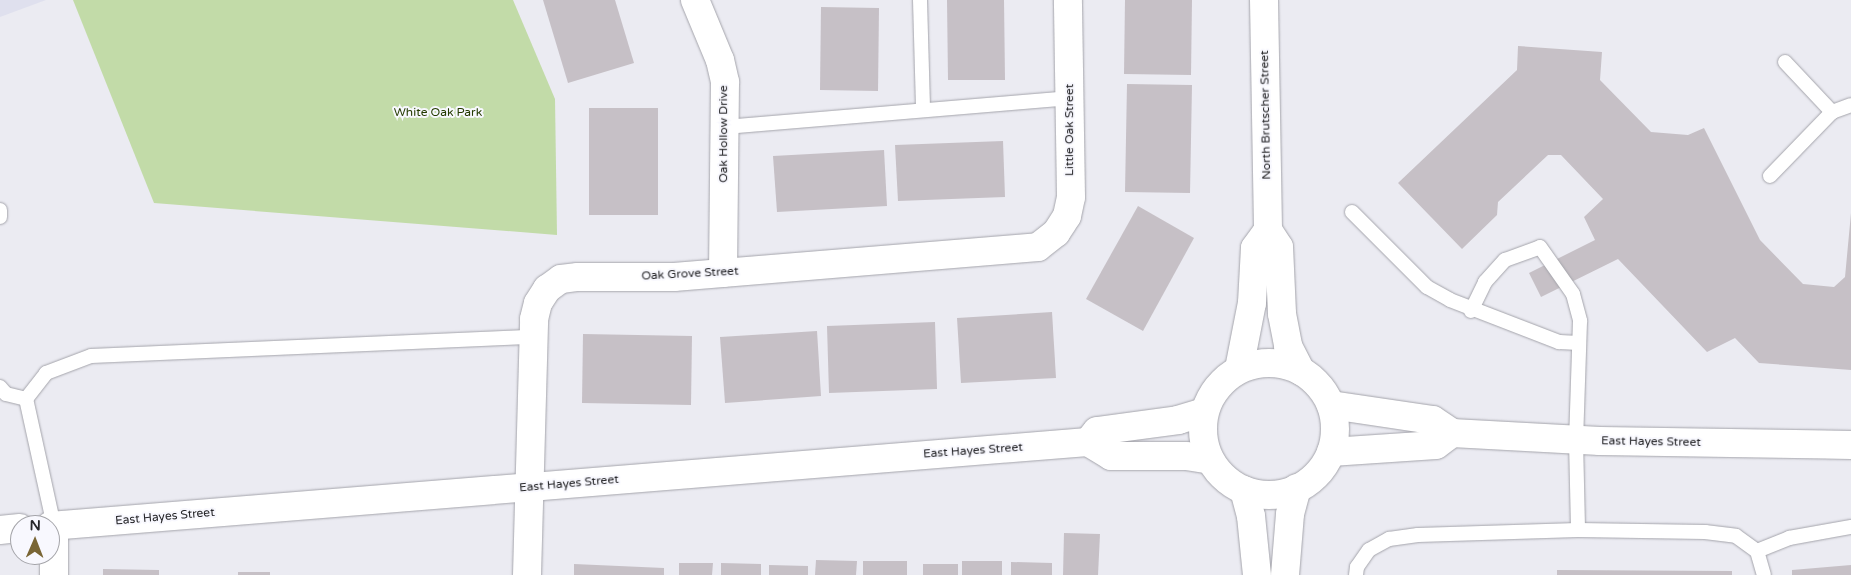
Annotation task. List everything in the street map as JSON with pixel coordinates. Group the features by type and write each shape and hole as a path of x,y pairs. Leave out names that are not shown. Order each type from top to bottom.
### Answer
{"street":[{"name":"Oak Hollow Drive","path":"695,0 720,60 725,82 723,273"},
{"name":"Little Oak Street","path":"1038,247 1056,233 1067,216 1071,198 1068,0"},
{"name":"North Brutscher Street","path":"1264,0 1268,230 1279,247 1282,314 1288,346 1301,371"},
{"path":"1239,369 1252,302 1255,248 1268,230"},
{"name":"Oak Grove Street","path":"527,575 533,337 538,303 547,289 561,279 723,273 1015,252 1038,247"},
{"path":"1280,363 1301,371 1313,379 1331,405 1335,432 1331,452 1316,475 1297,488 1280,494 1244,490 1231,483 1210,460 1202,435 1204,412 1213,392 1239,369 1252,364 1280,363"},
{"name":"East Hayes Street","path":"1331,405 1433,420 1452,433 1576,440 1851,446"},
{"name":"East Hayes Street","path":"60,525 1088,442 1097,431 1178,420 1204,412"},
{"path":"1331,452 1436,445 1452,433"},
{"path":"1088,442 1111,456 1186,456 1210,460"},
{"path":"1285,575 1290,514 1297,488"},
{"path":"1244,490 1251,516 1257,575"}],"lane":[{"path":"920,0 923,110"},
{"path":"1785,62 1832,112"},
{"path":"726,127 1070,98"},
{"path":"1770,176 1832,112 1851,105"},
{"path":"0,210 0,217"},
{"path":"1352,212 1427,287 1471,311 1559,342 1579,343"},
{"path":"1471,311 1485,282 1505,260 1540,247 1573,294 1580,321 1576,440 1578,530"},
{"path":"50,515 26,399 46,373 91,356 533,337"},
{"path":"0,387 6,394 26,399"},
{"path":"1756,551 1789,538 1851,527"},
{"path":"1356,575 1357,567 1369,550 1389,539 1418,535 1578,530 1705,532 1736,536 1756,551 1764,575"}],"shaded area":[{"path":"0,0 46,0 0,17"}],"green space":[{"name":"White Oak Park","path":"73,0 513,0 555,99 557,235 154,203"}],"building":[{"path":"543,0 615,0 634,63 568,83"},
{"path":"947,0 1004,0 1005,80 948,80"},
{"path":"1125,0 1192,0 1191,75 1124,74"},
{"path":"821,7 879,8 878,91 820,90"},
{"path":"1518,46 1602,52 1600,80 1651,132 1688,135 1704,128 1760,240 1803,284 1834,287 1845,277 1851,213 1851,370 1759,363 1735,338 1707,352 1618,259 1541,297 1529,273 1595,240 1584,217 1603,199 1561,155 1548,155 1498,202 1497,215 1462,249 1398,183 1517,70"},
{"path":"1127,84 1192,85 1190,193 1125,192"},
{"path":"589,108 658,108 658,215 589,215"},
{"path":"1003,141 1005,197 898,201 895,145"},
{"path":"884,150 887,206 777,212 773,156"},
{"path":"1138,206 1194,238 1143,331 1086,299"},
{"path":"1052,312 1056,378 961,383 957,318"},
{"path":"935,322 937,389 829,393 827,326"},
{"path":"817,331 821,396 725,403 720,337"},
{"path":"583,334 692,336 691,405 582,403"},
{"path":"1064,533 1100,534 1098,575 1063,575"},
{"path":"816,560 857,561 856,575 815,575"},
{"path":"863,561 907,561 907,575 863,575"},
{"path":"962,561 1002,561 1002,575 962,575"},
{"path":"1011,562 1052,563 1052,575 1011,575"},
{"path":"679,563 713,563 712,575 679,575"},
{"path":"721,563 761,564 761,575 721,575"},
{"path":"574,564 664,568 664,575 574,575"},
{"path":"923,564 958,564 958,575 923,575"},
{"path":"769,565 808,566 808,575 769,575"},
{"path":"1851,565 1851,575 1792,575 1792,570"},
{"path":"103,569 159,570 159,575 103,575"},
{"path":"1557,570 1732,571 1732,575 1557,575"},
{"path":"238,572 270,572 270,575 238,575"}]}
